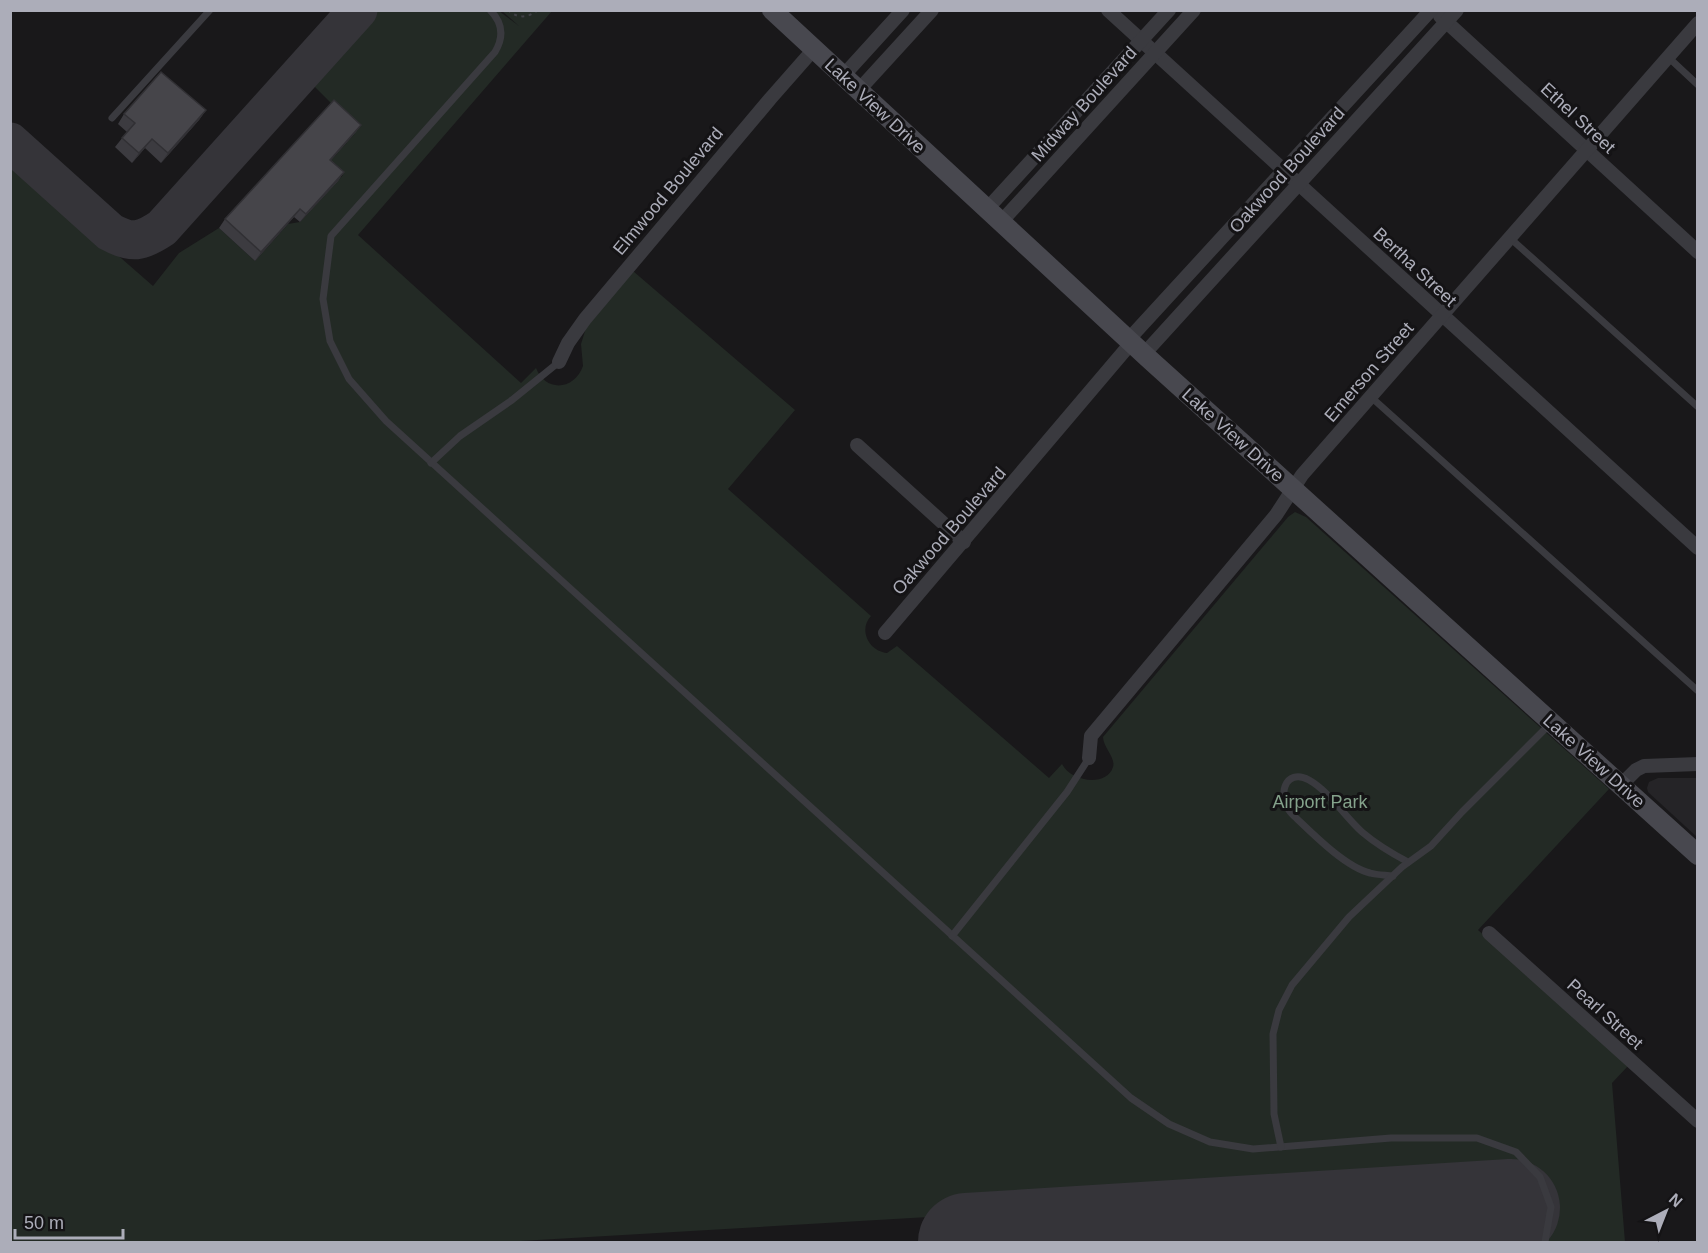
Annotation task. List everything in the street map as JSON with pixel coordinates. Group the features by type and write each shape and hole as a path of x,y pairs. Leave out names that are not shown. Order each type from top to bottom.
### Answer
{"street":[{"name":"Lake View Drive","path":"772,10 1293,490 1698,855"},
{"path":"843,76 903,10"},
{"path":"858,91 932,10"},
{"name":"Bertha Street","path":"1108,10 1698,548"},
{"name":"Midway Boulevard","path":"994,215 1141,40 1169,10"},
{"name":"Midway Boulevard","path":"994,215 1155,53 1194,10"},
{"name":"Ethel Street","path":"1432,10 1698,252"},
{"name":"Oakwood Boulevard","path":"885,633 1284,170 1432,10"},
{"name":"Oakwood Boulevard","path":"1135,345 1299,184 1457,10"},
{"name":"Emerson Street","path":"1089,758 1091,736 1276,515 1302,475 1698,23"},
{"name":"Elmwood Boulevard","path":"559,362 568,343 585,319 814,49"},
{"path":"857,445 964,542"},
{"path":"1621,785 1636,770 1644,766 1695,761"},
{"name":"Pearl Street","path":"1490,933 1698,1121"}],"lane":[{"path":"112,118 210,10"},
{"path":"490,10 500,26 501,40 495,52 331,236 323,299 330,340 349,379 386,421 431,463 1131,1098 1169,1124 1210,1142 1253,1149 1391,1138 1478,1138 1516,1152 1540,1177 1551,1207 1545,1242"},
{"path":"1668,57 1698,86"},
{"path":"1510,238 1698,407"},
{"path":"431,463 460,436 527,389 559,362"},
{"path":"1371,396 1698,691"},
{"path":"1281,1147 1274,1114 1273,1034 1279,1010 1302,972 1349,917 1408,862 1431,846 1552,722"},
{"path":"952,936 1067,792 1089,758"},
{"path":"1393,876 1370,873 1358,868 1341,857 1299,820 1288,810 1283,798 1288,782 1296,778 1308,780 1319,788 1361,831 1381,847 1408,862"}],"path":[{"path":"508,10 513,15 523,17 538,10"}],"shaded area":[{"path":"1658,778 1697,778 1697,837 1648,792 1649,782"}],"green space":[{"name":"Airport Park","path":"373,11 499,11 519,26 502,11 552,11 358,235 521,383 536,368 540,376 552,385 567,384 579,374 583,366 581,344 586,328 633,271 795,410 728,489 871,616 865,627 867,639 875,648 887,653 897,646 1049,778 1062,764 1073,775 1089,780 1097,780 1109,773 1113,764 1103,737 1288,517 1295,512 1306,517 1609,789 1478,930 1628,1066 1612,1083 1625,1242 1510,1242 1505,1183 503,1242 11,1242 10,161 153,286 179,253 219,228 255,261 288,224 300,222 343,175 331,160 355,133 332,104 310,82"}],"building":[{"path":"161,72 206,110 168,153 152,139 139,153 122,138 135,123 124,114"},
{"path":"334,100 361,125 330,160 344,172 306,214 300,209 261,252 225,219"}],"taxiway":[{"path":"10,142 110,232 131,240 142,239 162,228 358,10"}],"runway":[{"path":"967,1242 1511,1208"}]}
